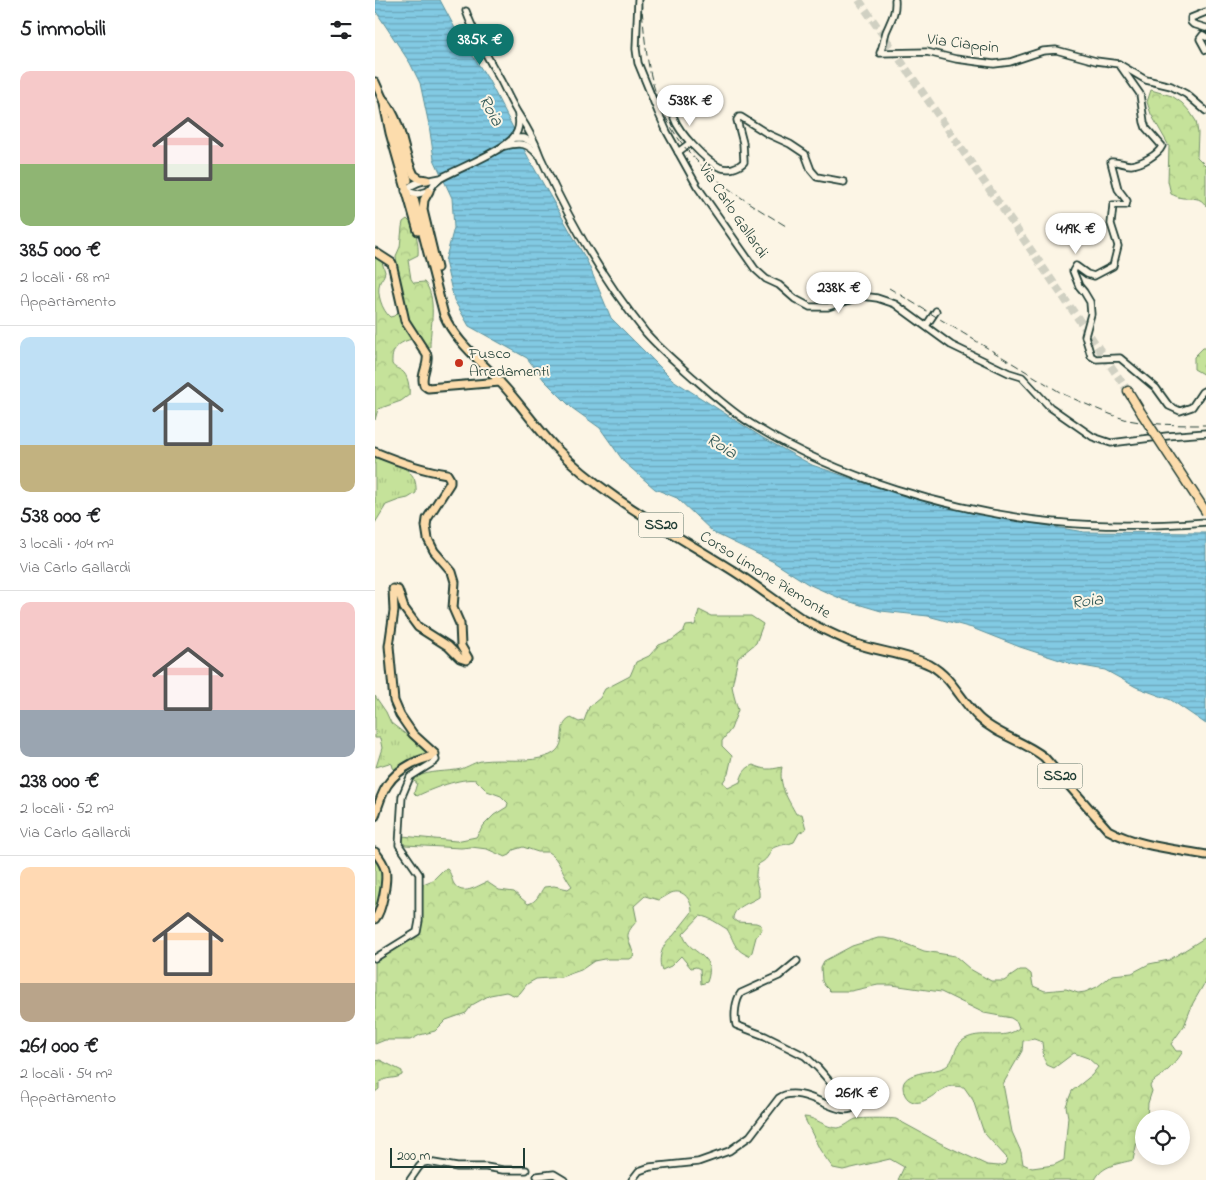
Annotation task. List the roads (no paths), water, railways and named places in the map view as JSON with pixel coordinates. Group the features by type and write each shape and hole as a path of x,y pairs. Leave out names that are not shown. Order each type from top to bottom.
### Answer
{"highway":[{"path":"1128,391 1206,512"}],"main road":[{"path":"376,85 389,113 407,180"},
{"path":"383,99 392,111 399,126 412,171 414,175 422,180"},
{"path":"383,99 405,191 438,305 444,315"},
{"path":"425,195 423,210 443,295 444,315"},
{"name":"Corso Limone Piemonte","path":"414,199 444,315 453,332 519,403 554,445 584,472 615,497 759,587 802,618 848,641 929,665 940,672 950,680 977,716 988,726 1044,757 1108,830 1122,837 1206,855"},
{"path":"375,252 392,264 405,321 427,355 423,377 424,385 428,388 500,382"},
{"path":"375,452 423,470 447,474 451,481 427,519 426,526 428,539 434,551 452,572 455,582 453,608 460,624 461,646 468,658 465,660 460,658 448,646 418,627 404,608 399,592 395,589 393,590 394,611 389,646 392,662 392,694 396,707 413,734 434,755 411,764 389,782 379,798 375,816"},
{"path":"375,852 382,862 386,874 380,912 375,919"}],"street":[{"name":"Via Carlo Gallardi","path":"638,0 636,49 639,63 658,112 697,186 755,269 766,279 779,285 795,299 810,307 828,307 862,296 877,298 895,304 951,345 1009,373 1022,377 1050,407 1093,437 1111,443 1206,433"},
{"name":"Via Ciappin","path":"895,0 896,8 880,53 927,52 956,59 994,64 1010,62 1043,51 1056,50 1085,58 1119,64 1146,80 1171,86 1186,94 1206,110"},
{"path":"465,11 472,29 536,144 563,202 616,293 648,335 711,393 749,422 791,447 826,463 887,486 958,505 1017,517 1054,522 1115,525 1206,522"},
{"path":"1206,12 1191,18 1191,22 1206,28"},
{"path":"1206,37 1203,35 1200,39 1206,50"},
{"path":"1119,64 1140,94 1146,128 1162,146 1159,152 1136,164 1129,165 1116,161 1111,162 1118,189 1127,201 1124,206 1113,205 1111,224 1117,246 1113,266 1094,276 1087,274 1076,266 1073,271 1079,286 1085,292 1090,302 1091,314 1085,336 1087,345 1091,356 1096,359 1120,358 1156,388 1169,406 1180,411 1193,407 1202,392 1206,390"},
{"path":"515,140 519,127 516,111"},
{"path":"674,118 679,129 690,143 719,167 739,167 745,160 737,120 741,117 768,134 803,152 807,156 811,170 817,177 844,182"},
{"path":"526,141 528,129"},
{"path":"405,191 425,195 441,178 515,140 536,144"},
{"path":"526,141 541,158"},
{"path":"678,152 690,143"},
{"path":"405,191 413,184 422,180 441,178"},
{"path":"926,326 936,311"},
{"path":"375,958 417,932 419,921 419,874 399,845 402,796 409,777 434,762 436,760 434,755"},
{"path":"632,1180 639,1171 650,1167 698,1162 729,1151 750,1136 779,1098 785,1094 795,1094 819,1100 843,1111 854,1107 851,1100 837,1090 805,1056 765,1036 739,1027 736,1023 737,1002 741,993 779,976 797,961"},
{"path":"410,1180 423,1163 428,1162 445,1163 457,1167 526,1170"},
{"path":"537,1176 554,1174 563,1180"}],"water":[{"name":"Roia","path":"375,0 440,0 456,30 488,79 529,159 587,261 611,318 673,380 763,438 812,465 897,494 972,513 1084,532 1206,533 1206,724 1171,700 1136,687 1105,670 1072,664 1020,647 972,628 928,616 881,611 844,600 808,584 772,561 714,533 677,498 655,489 624,462 600,428 572,408 544,380 527,358 469,326 454,300 445,261 454,228 452,198 434,159 420,83 410,63 375,10"}],"tunnel":[{"path":"859,0 1128,391"}],"railway":[{"path":"641,0 646,50 652,80 672,129 703,167 742,198 786,226"},
{"path":"889,288 1063,394 1095,408 1120,418 1138,422 1206,425"}],"place":[{"name":"Fusco Arredamenti","path":"459,363"}]}
